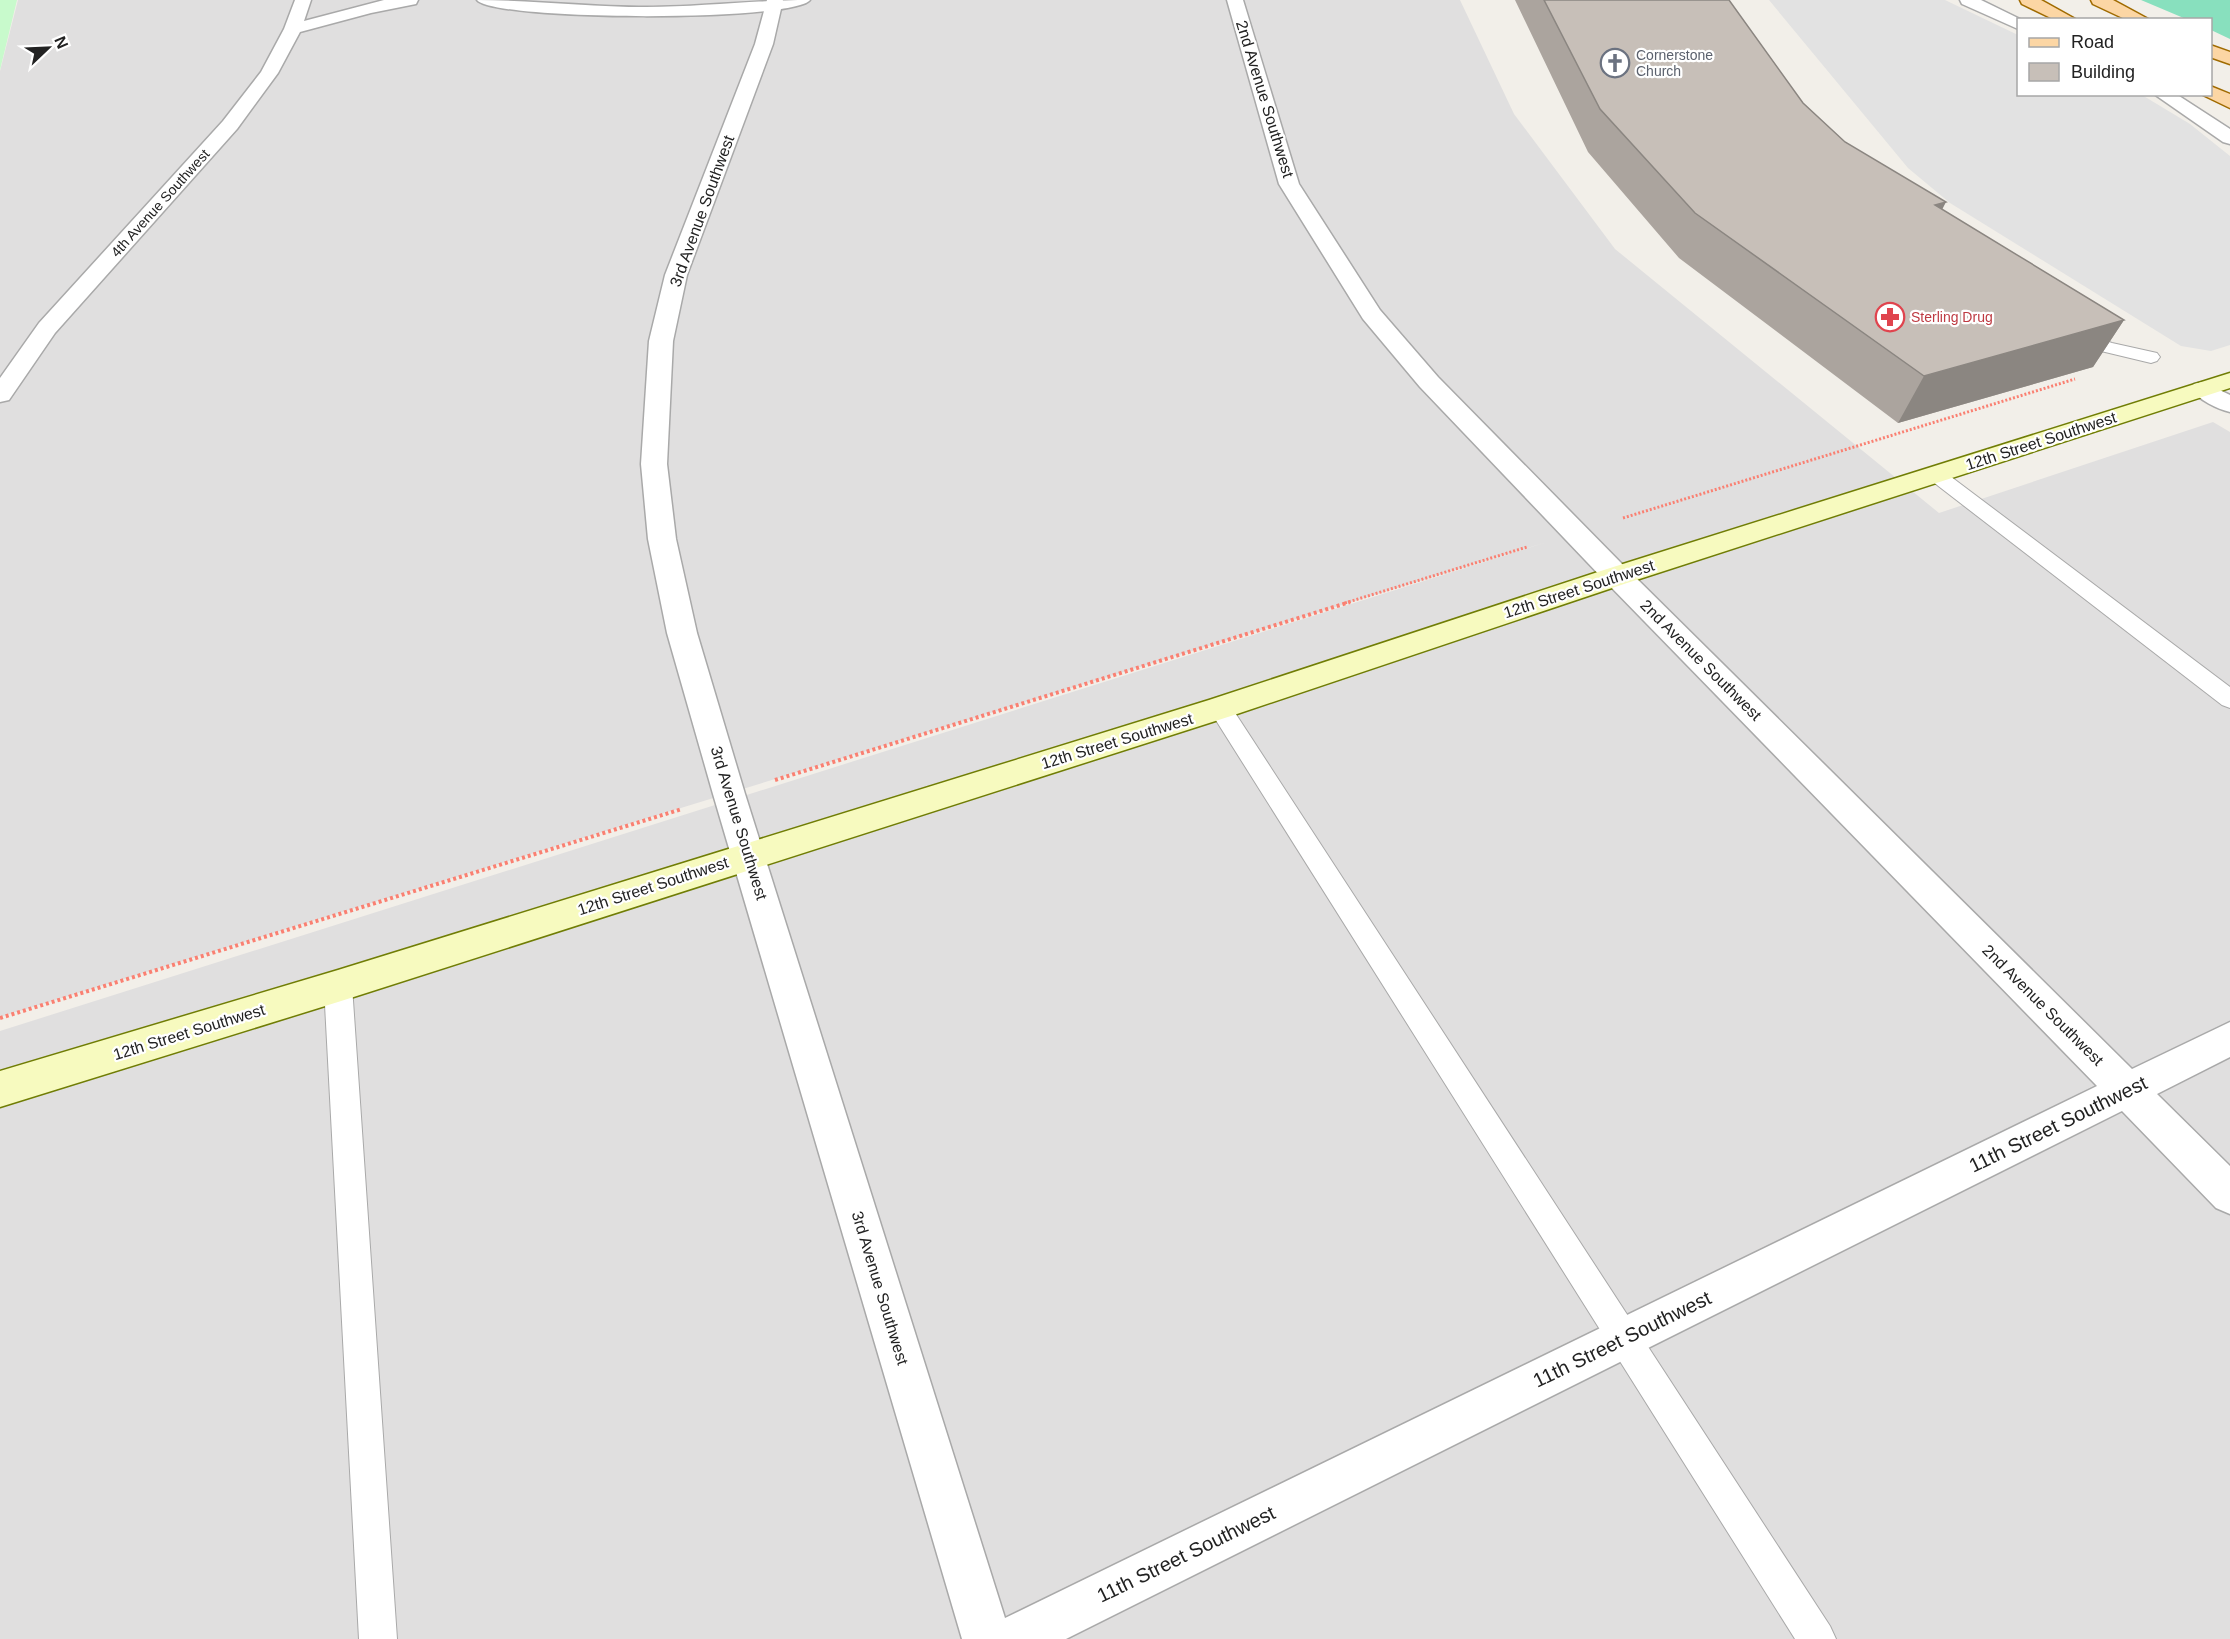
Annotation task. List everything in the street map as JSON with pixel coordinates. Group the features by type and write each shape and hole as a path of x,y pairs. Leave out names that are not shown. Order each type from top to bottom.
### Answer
{"main road":[{"path":"2028,0 2065,18"},
{"path":"2099,0 2138,18"},
{"path":"2212,50 2230,59"},
{"path":"2212,91 2230,102"},
{"name":"12th Street Southwest","path":"0,1089 338,986 1220,708 1617,576 2217,385"}],"street":[{"name":"4th Avenue Southwest","path":"0,395 47,328 230,125 268,73 293,29 303,0"},
{"path":"293,29 369,8 410,0"},
{"path":"485,0 532,7 662,12 784,2"},
{"name":"2nd Avenue Southwest","path":"1235,0 1289,184 1371,314 1429,382 1575,533 2230,1194"},
{"path":"1968,0 2017,23"},
{"name":"3rd Avenue Southwest","path":"784,2 764,44 676,275 661,341 654,464 662,539 682,633 729,794 987,1639"},
{"path":"2166,96 2230,138"},
{"path":"2217,385 2230,405"},
{"name":"11th Street Southwest","path":"1014,1639 2230,1039"}],"lane":[{"path":"2055,325 2107,347 2151,357"},
{"path":"1935,474 2230,699"},
{"path":"1220,708 1817,1639"},
{"path":"338,986 378,1639"}],"path":[{"path":"0,1018 1855,445 2151,357"}],"shaded area":[{"path":"18,0 1460,0 1514,114 1615,249 1939,513 2213,422 2230,432 2230,1639 0,1639 0,1031 1547,542 0,1017 0,71"},
{"path":"1769,0 1945,0 2017,35 2017,96 2144,96 2190,124 2230,156 2230,345 2211,351 2181,346 1950,203 1908,168"}],"green space":[{"path":"0,0 17,0 0,70"},
{"path":"2141,0 2230,0 2230,39 2212,30 2212,18 2184,18"}],"building":[{"path":"1544,0 1729,0 1803,103 1845,142 1946,202 1935,205 2124,320 1924,376 1695,213 1600,109"}],"place":[{"name":"Cornerstone Church","path":"1615,63"},
{"name":"Sterling Drug","path":"1890,317"}]}
